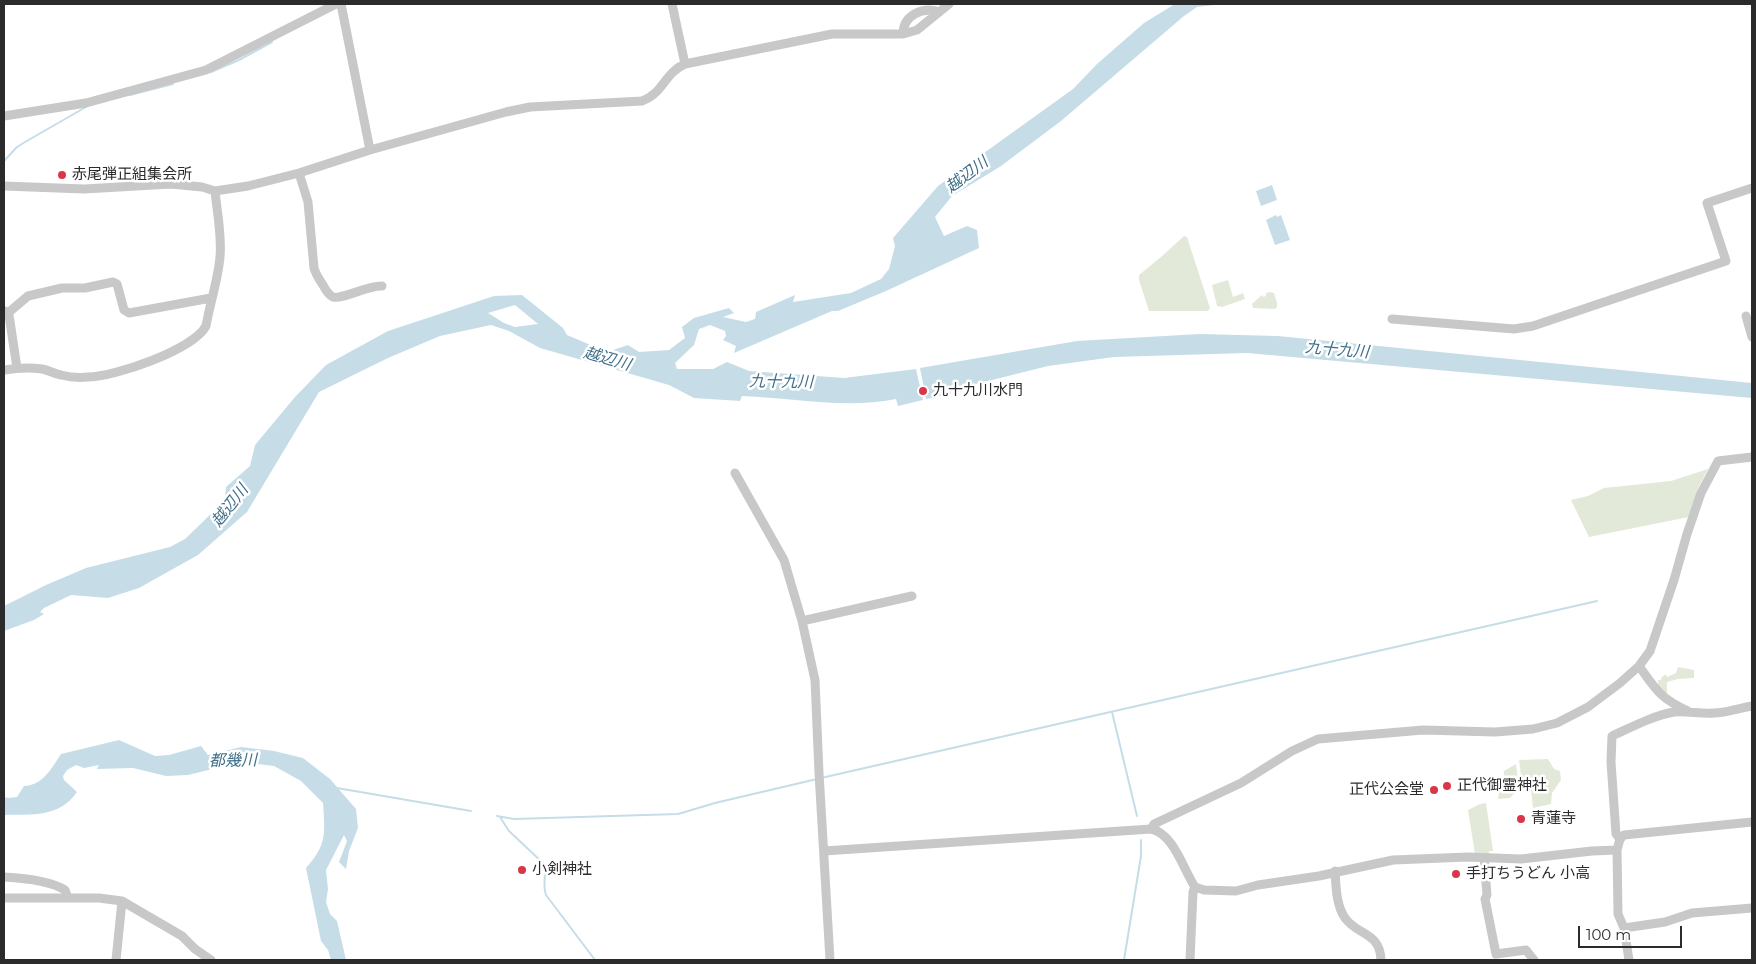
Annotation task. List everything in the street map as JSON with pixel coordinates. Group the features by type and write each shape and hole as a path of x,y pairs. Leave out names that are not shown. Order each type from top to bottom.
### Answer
{"street":[{"path":"672,4 685,64"},
{"path":"4,186 84,189 171,184 202,187 215,191 248,186 299,173 370,150 506,112 530,107 642,101 656,94 673,70 685,64 832,34 904,34 917,30 949,4"},
{"path":"4,116 86,103 206,70 340,5 370,150"},
{"path":"904,34 904,26 910,16 925,10 939,12"},
{"path":"299,173 308,202 314,268 316,276 326,290 338,298 361,289 382,286"},
{"path":"1392,319 1514,329 1533,326 1726,261 1707,203 1752,188"},
{"path":"4,370 17,368 42,369 61,375 97,377 158,359 176,350 203,331 206,326 216,285 220,256 220,230 215,191"},
{"path":"17,368 6,312 28,296 62,288 85,288 115,282 118,286 124,310 129,313 212,298"},
{"path":"1746,316 1752,337"},
{"path":"1151,829 1154,824 1241,782 1292,751 1318,739 1423,730 1495,732 1533,729 1557,723 1588,707 1620,684 1639,666 1650,651 1701,493 1718,461 1752,457"},
{"path":"735,473 784,560 802,621 817,693 818,772 830,960"},
{"path":"802,621 912,596"},
{"path":"1639,666 1658,693 1669,702 1688,711"},
{"path":"1620,839 1616,834 1611,762 1612,736 1639,723 1670,713 1688,711 1706,714 1720,713 1752,706"},
{"path":"1629,960 1624,928 1618,914 1617,850 1620,839 1624,835 1631,834 1752,822"},
{"path":"824,851 1151,829 1159,832 1168,840 1182,860 1195,887 1192,906 1190,960"},
{"path":"1195,887 1204,890 1236,891 1258,885 1311,877 1393,860 1521,859 1617,850"},
{"path":"1484,858 1487,895 1485,898 1496,954 1526,950 1534,960"},
{"path":"1335,871 1340,907 1345,918 1379,945 1381,960"},
{"path":"4,877 26,879 54,885 65,890 68,898"},
{"path":"4,898 112,899 122,901 182,936 210,960"},
{"path":"116,960 122,901"},
{"path":"1624,928 1665,922 1692,913 1752,908"}],"green space":[{"path":"1184,236 1187,237 1210,308 1208,311 1149,311 1139,275"},
{"path":"1228,280 1233,297 1243,293 1245,299 1222,307 1217,306 1212,285"},
{"path":"1266,293 1274,293 1277,303 1275,309 1253,308 1252,304 1262,295 1263,297 1266,296"},
{"path":"1708,469 1698,488 1689,517 1589,537 1571,500 1588,496 1604,488 1671,481"},
{"path":"1678,667 1694,670 1694,678 1667,682 1667,694 1658,687 1658,680 1661,680 1666,674 1667,677 1676,673"},
{"path":"1548,759 1554,769 1560,771 1561,780 1552,793 1551,804 1533,808 1531,789 1523,790 1519,760"},
{"path":"1516,764 1519,788 1510,798 1498,799 1504,771"},
{"path":"1486,803 1493,851 1489,851 1489,855 1475,854 1468,810"}],"water":[{"path":"1175,4 1222,4 1197,7 1184,16 1061,121 1001,166 952,196 935,217 944,236 967,226 977,230 979,248 886,291 838,311 832,311 734,353 736,346 723,340 726,336 725,331 710,325 699,329 694,345 675,363 677,369 713,369 727,362 749,371 844,378 916,369 923,400 898,406 896,399 877,402 838,403 742,396 740,401 694,398 669,385 540,348 509,331 491,325 440,336 388,358 319,392 247,512 198,555 139,588 108,598 71,595 44,608 40,612 44,614 34,620 4,631 4,606 86,568 170,547 185,539 216,509 225,497 226,487 250,466 255,445 295,397 326,365 388,331 494,296 522,295 563,328 567,335 607,352 628,345 639,352 669,350 685,338 682,327 694,318 729,308 734,313 723,317 746,322 755,319 756,312 795,295 793,302 851,293 881,279 889,269 895,246 893,238 938,186 1073,89 1097,64 1144,23","holes":["515,305 538,324 515,327 504,323 488,313"]},
{"path":"1272,185 1277,200 1261,206 1256,191"},
{"path":"1276,215 1277,217 1281,215 1290,240 1275,245 1266,220"},
{"name":"九十九川","path":"1200,334 1278,336 1752,383 1752,398 1247,353 1114,357 1048,366 952,390 950,394 926,399 920,368 1077,341"},
{"name":"都幾川","path":"119,740 155,756 169,755 201,746 208,755 241,747 274,751 303,758 330,779 356,809 358,828 349,851 346,869 339,862 347,841 344,835 326,870 328,889 326,902 330,914 337,921 346,960 331,960 328,950 321,941 306,868 318,852 323,838 323,803 301,781 274,766 241,762 188,775 166,776 133,768 97,769 99,765 84,768 76,765 67,770 63,776 64,780 77,792 62,806 44,813 4,815 4,797 17,797 24,786 36,783 46,775 61,754"}],"waterway":[{"path":"211,72 239,60 272,42"},
{"path":"130,95 173,84"},
{"path":"4,161 17,147 86,107"},
{"path":"821,778 1597,601"},
{"path":"1112,712 1137,816"},
{"path":"497,816 514,819 678,814 715,803 817,779"},
{"path":"337,788 471,811"},
{"path":"500,817 509,831 544,864 546,895 595,960"},
{"path":"1124,960 1141,856 1141,840"}],"place":[{"name":"赤尾弾正組集会所","path":"62,175"},
{"name":"九十九川水門","path":"923,391"},
{"name":"正代御霊神社","path":"1447,786"},
{"name":"正代公会堂","path":"1434,790"},
{"name":"青蓮寺","path":"1521,819"},
{"name":"小剣神社","path":"522,870"},
{"name":"手打ちうどん 小高","path":"1456,874"}],"water label":[{"name":"越辺川","path":"967,175"},
{"name":"越辺川","path":"607,359"},
{"name":"越辺川","path":"230,506"}]}
